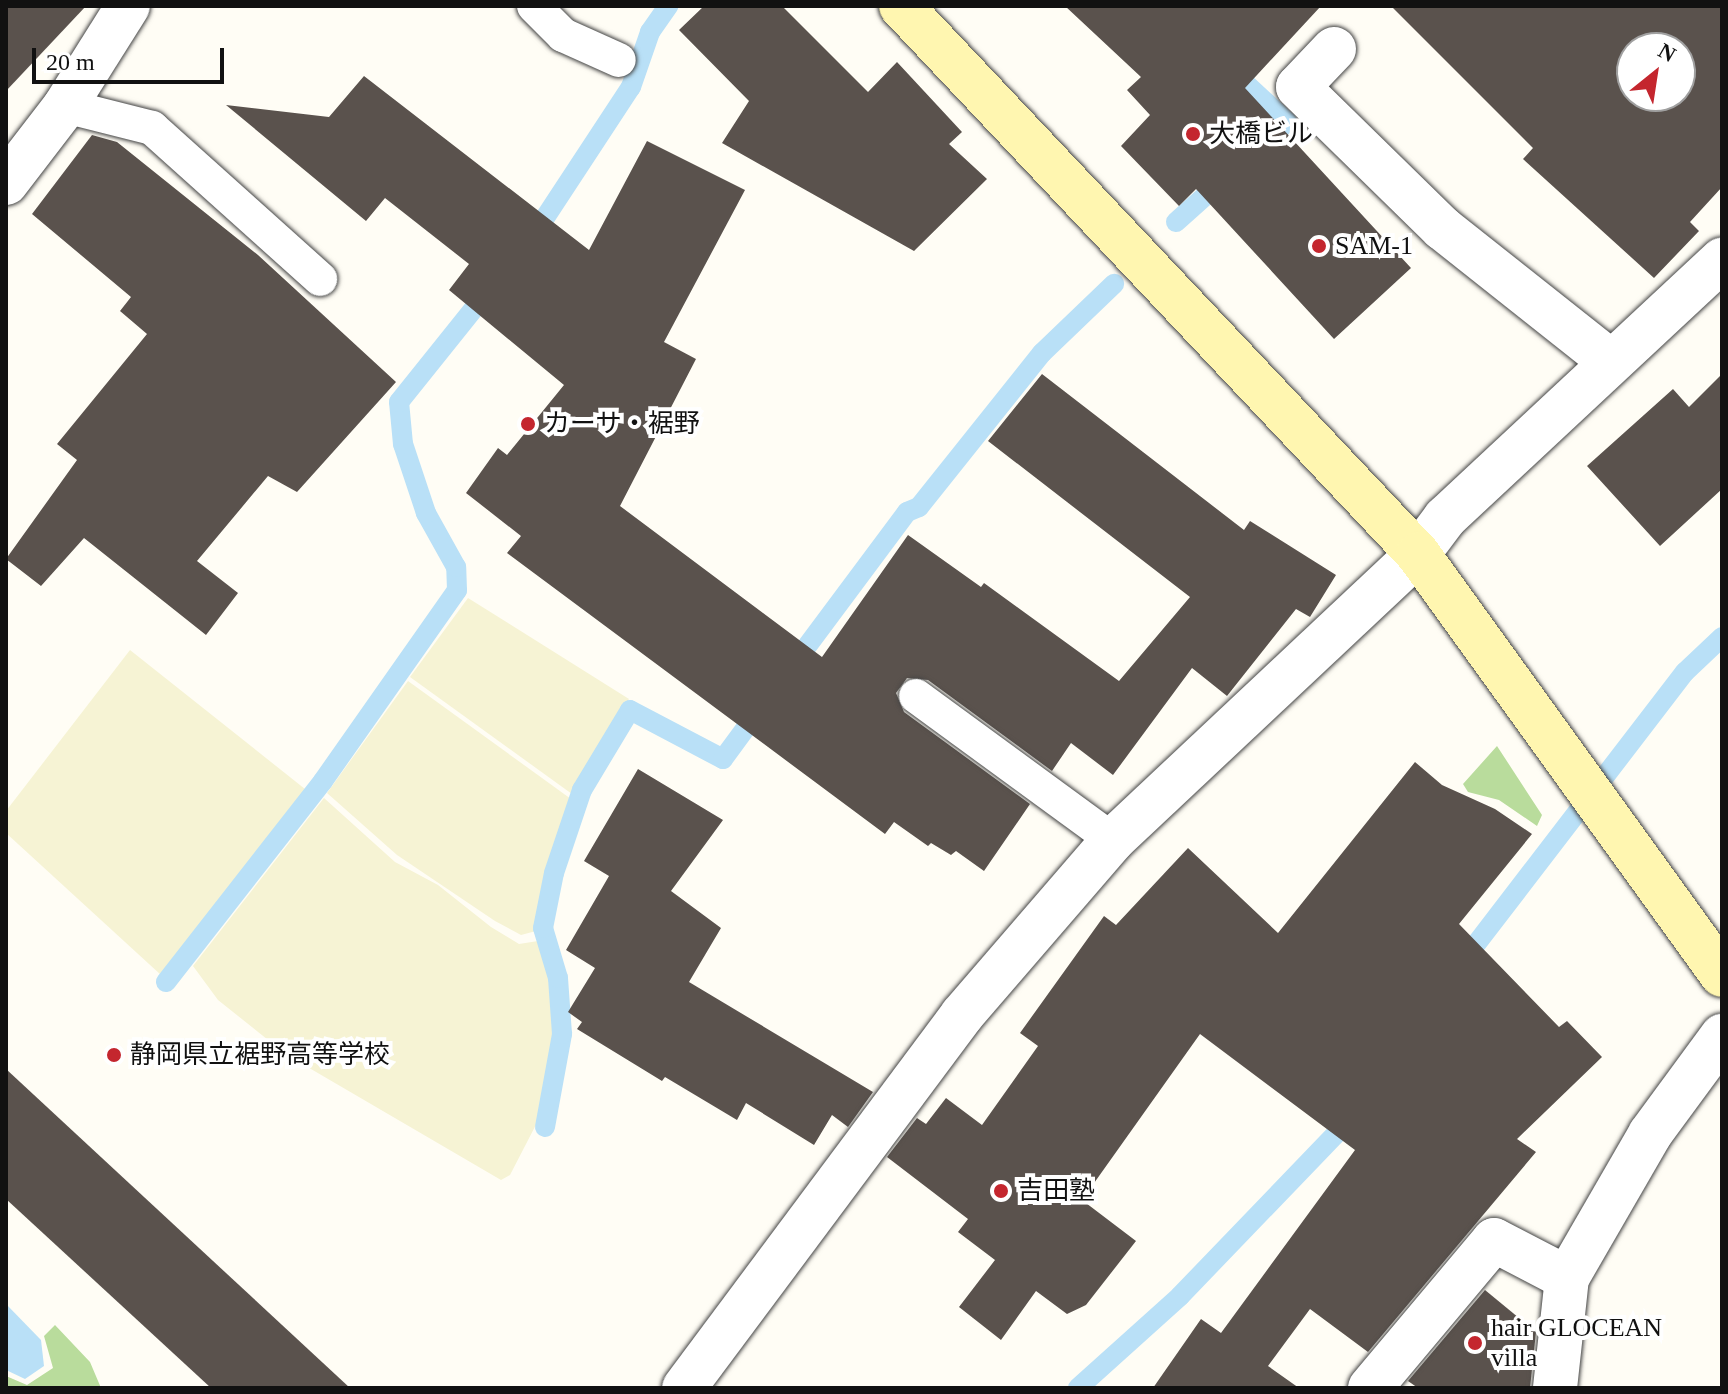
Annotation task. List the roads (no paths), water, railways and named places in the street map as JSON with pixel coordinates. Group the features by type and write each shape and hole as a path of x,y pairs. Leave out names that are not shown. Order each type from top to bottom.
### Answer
{"street":[{"path":"6,183 65,106 128,6"},
{"path":"901,6 1418,554 1722,975"},
{"path":"1334,49 1298,87 1442,228 1610,361"},
{"path":"684,1388 962,1015 1113,840 1418,554 1445,518 1610,361 1722,260"},
{"path":"1555,1388 1567,1278 1650,1134 1722,1036"},
{"path":"1370,1388 1494,1240 1567,1278"}],"lane":[{"path":"534,6 563,35 619,60"},
{"path":"65,106 152,128 320,279"},
{"path":"916,696 1113,840"}],"water":[{"path":"6,1304 41,1340 44,1366 25,1379 6,1370"}],"waterway":[{"path":"531,239 631,87 650,32 668,6"},
{"path":"1230,69 1287,122 1262,145"},
{"path":"1176,222 1223,180"},
{"path":"793,665 907,512 919,507 1042,353 1114,284"},
{"path":"166,982 323,781 457,590 456,567 426,513 403,444 399,402 488,291"},
{"path":"1460,965 1685,672 1722,637"},
{"path":"545,1127 562,1034 558,978 543,928 554,873 582,790 630,710 723,759 759,710"},
{"path":"1078,1388 1180,1296 1352,1117"}],"place":[{"name":"大橋ビル","path":"1193,134"},
{"name":"SAM-1","path":"1319,246"},
{"name":"カーサ・裾野","path":"528,424"},
{"name":"静岡県立裾野高等学校","path":"114,1055"},
{"name":"吉田塾","path":"1001,1191"},
{"name":"hair GLOCEAN villa","path":"1475,1343"}]}
